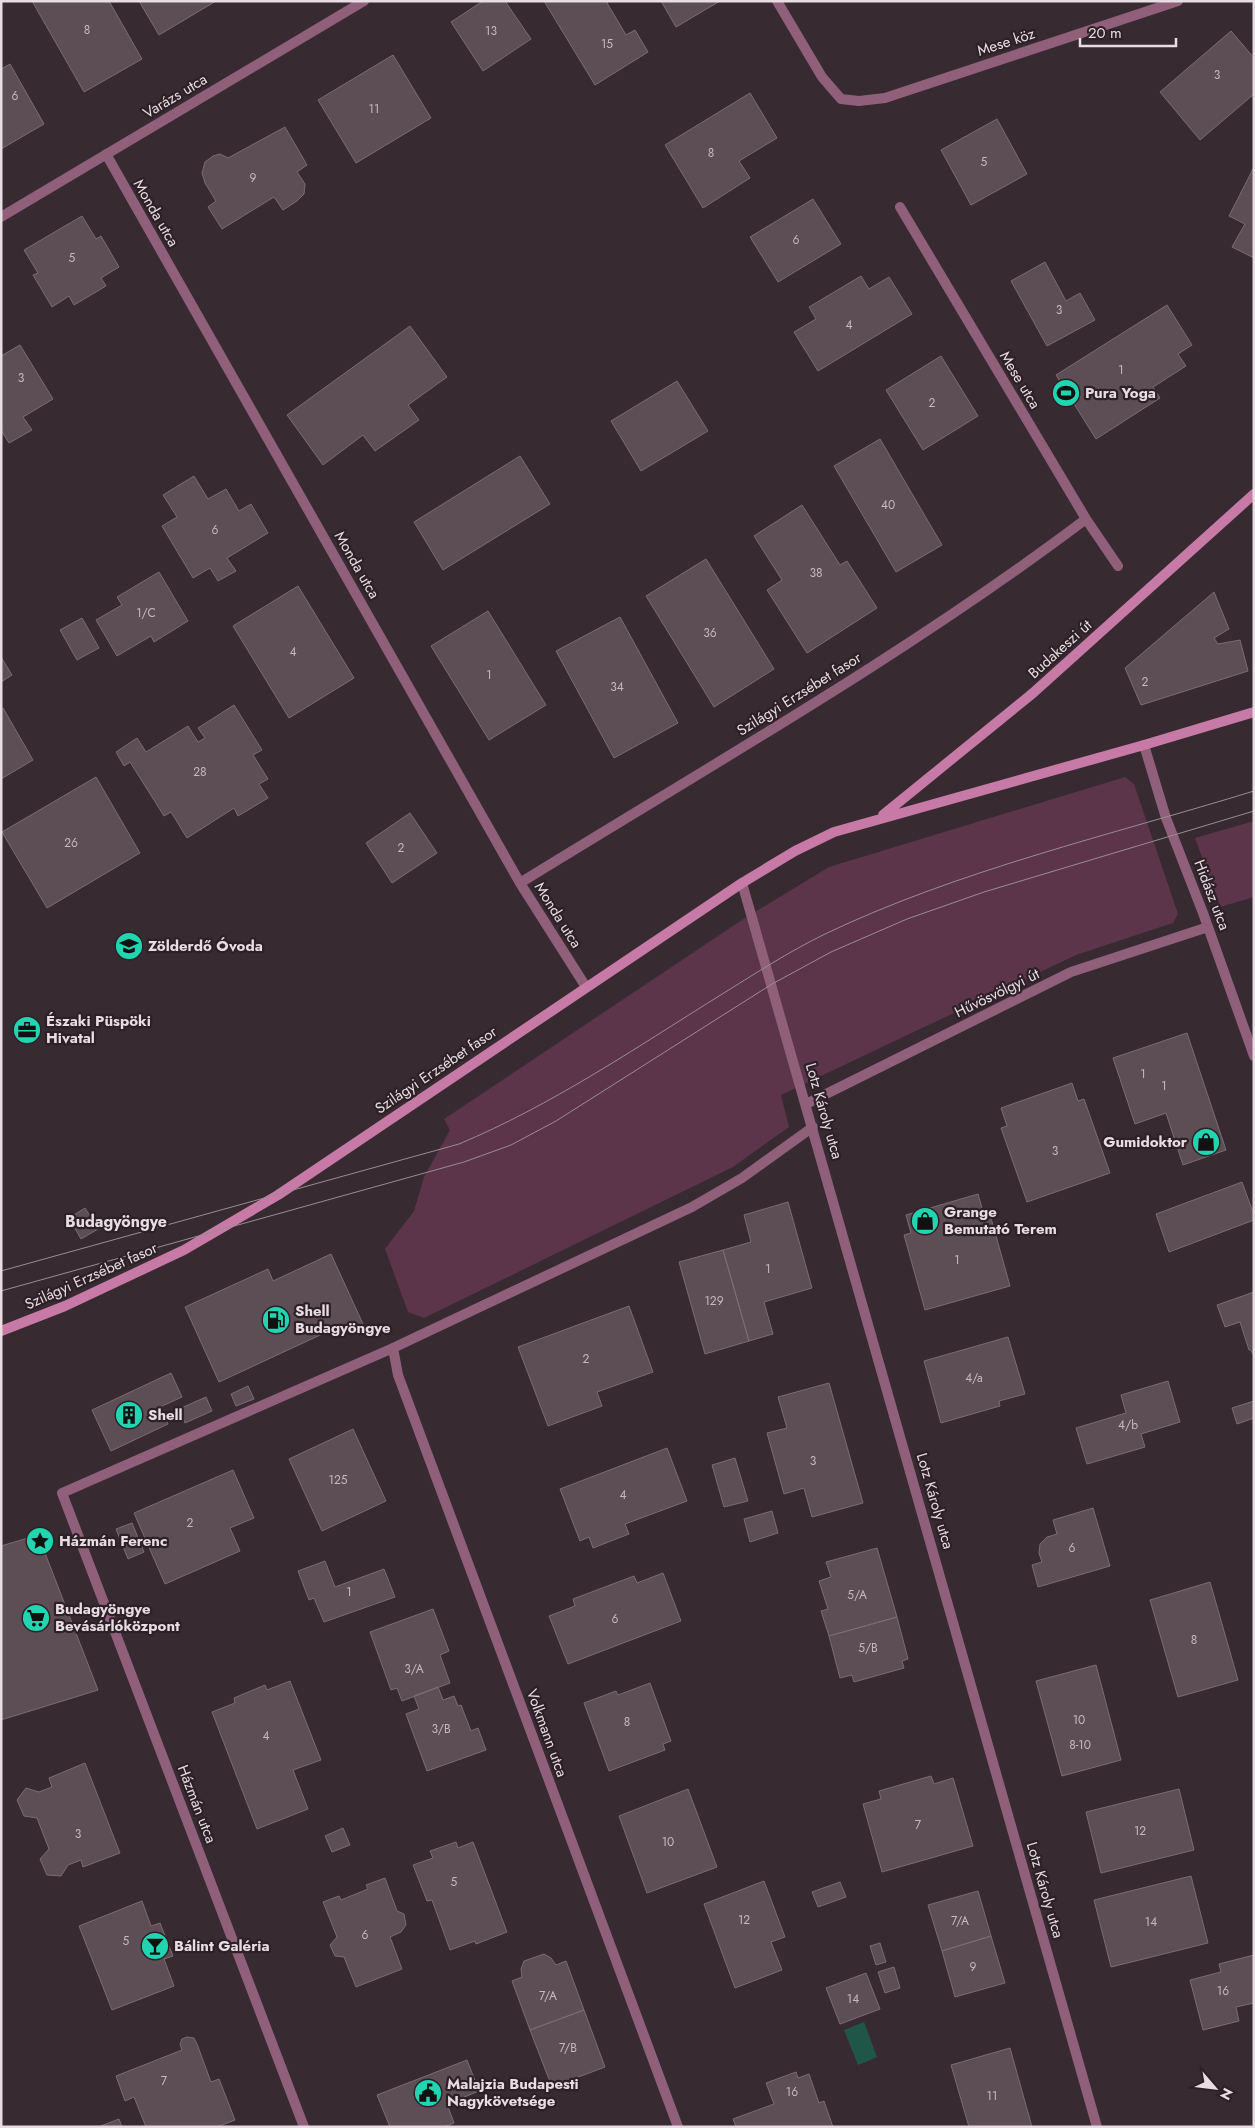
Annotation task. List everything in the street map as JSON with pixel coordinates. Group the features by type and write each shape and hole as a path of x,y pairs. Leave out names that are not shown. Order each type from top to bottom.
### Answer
{"main road":[{"name":"Budakeszi út","path":"878,819 1033,693 1254,494"},
{"path":"878,819 1144,745 1254,712"},
{"name":"Szilágyi Erzsébet fasor","path":"1,1331 73,1302 184,1250 218,1231 304,1178 742,883 795,851 834,832 878,819"}],"street":[{"name":"Varázs utca","path":"1,217 364,1"},
{"name":"Mese köz","path":"777,1 822,77 841,99 859,101 885,98 1178,1"},
{"name":"Monda utca","path":"106,154 520,883 586,987"},
{"name":"Mese utca","path":"900,207 1086,519 1118,566"},
{"name":"Szilágyi Erzsébet fasor","path":"520,883 916,639 1019,569 1086,519"},
{"name":"Hidász utca","path":"1144,745 1166,818 1254,1056"},
{"name":"Lotz Károly utca","path":"742,883 1097,2127"},
{"name":"Hűvösvölgyi út","path":"806,1104 1071,972 1208,928"},
{"path":"393,1348 692,1207 742,1178 812,1127"},
{"name":"Házmán utca","path":"304,2127 62,1493 393,1348"},
{"name":"Volkmann utca","path":"393,1348 401,1384 678,2127"}],"shaded area":[{"path":"1125,777 1134,784 1178,914 1173,923 1076,955 781,1095 789,1127 733,1167 424,1318 408,1312 385,1249 414,1211 424,1177 450,1130 444,1119 745,918 829,867"},
{"path":"1254,821 1254,897 1220,907 1195,838"},
{"path":"864,2022 877,2057 858,2065 844,2030"}],"building":[{"path":"32,1 109,1 142,59 84,92"},
{"path":"139,1 216,1 159,35"},
{"path":"483,1 505,1 531,39 483,71 451,22"},
{"path":"544,1 609,1 607,3 626,35 635,30 648,52 595,85"},
{"path":"661,1 720,1 676,27"},
{"path":"1231,31 1254,58 1254,94 1200,140 1160,92"},
{"path":"393,55 431,118 356,163 318,100"},
{"path":"10,64 44,124 1,149 1,69"},
{"path":"750,93 777,138 739,161 750,178 703,208 665,145"},
{"path":"997,119 1027,174 971,205 941,150"},
{"path":"285,127 307,165 297,172 305,184 304,194 283,210 274,197 222,229 208,207 216,201 205,183 202,173 205,162 213,156 220,154 228,158"},
{"path":"1254,167 1254,258 1232,247 1245,224 1229,216"},
{"path":"813,199 841,244 778,282 750,237"},
{"path":"82,216 96,239 101,236 119,267 101,278 106,286 74,305 69,296 52,307 33,275 38,273 24,250"},
{"path":"1045,262 1066,301 1080,293 1095,320 1047,346 1011,281"},
{"path":"861,276 869,289 889,277 912,314 818,371 794,332 816,319 809,307"},
{"path":"1167,305 1192,345 1178,354 1186,366 1153,387 1160,398 1096,439 1056,375"},
{"path":"410,326 447,377 408,405 419,420 375,451 363,435 323,465 287,415"},
{"path":"20,345 53,399 23,417 32,430 9,443 1,430 1,356"},
{"path":"941,356 978,416 923,450 886,390"},
{"path":"677,381 708,431 641,471 611,421"},
{"path":"880,439 942,545 896,572 834,466"},
{"path":"520,456 550,504 443,570 414,522"},
{"path":"194,476 208,499 226,489 239,511 251,504 268,533 227,558 236,571 218,581 210,568 193,578 162,526 177,517 163,495"},
{"path":"802,505 840,565 847,561 877,608 807,653 767,590 782,580 754,536"},
{"path":"706,559 774,669 714,707 646,596"},
{"path":"159,572 188,621 154,642 151,636 117,656 96,620 122,605 117,597"},
{"path":"298,586 354,678 289,718 233,626"},
{"path":"1214,592 1229,629 1214,638 1218,644 1240,640 1248,671 1141,705 1125,668"},
{"path":"488,611 546,705 489,740 431,646"},
{"path":"620,617 678,723 614,758 556,651"},
{"path":"82,618 99,648 77,660 60,630"},
{"path":"1,657 12,675 1,682"},
{"path":"234,705 262,750 253,755 268,779 259,784 268,798 238,816 234,808 187,838 171,812 164,816 130,762 124,766 116,752 137,738 146,752 188,726 198,742 205,738 198,728"},
{"path":"3,708 33,760 1,779 1,709"},
{"path":"96,777 140,853 47,908 2,832"},
{"path":"410,813 437,853 392,883 366,843"},
{"path":"1187,1033 1226,1150 1183,1165 1166,1113 1135,1124 1113,1058"},
{"path":"1072,1083 1078,1101 1084,1099 1110,1173 1027,1202 1001,1128 1007,1126 1001,1108"},
{"path":"1242,1182 1254,1215 1254,1220 1169,1252 1156,1214"},
{"path":"978,1194 983,1212 989,1211 1010,1286 925,1310 904,1235 911,1233 906,1215"},
{"path":"788,1202 812,1288 764,1302 773,1334 749,1341 723,1250 751,1242 744,1215"},
{"path":"85,1208 98,1229 81,1239 69,1218"},
{"path":"723,1250 749,1341 705,1354 679,1262"},
{"name":"Shell Budagyöngye","path":"331,1254 363,1324 335,1337 331,1330 219,1382 185,1307 268,1269 273,1281"},
{"path":"1254,1292 1254,1357 1251,1350 1249,1350 1240,1322 1225,1327 1217,1305"},
{"path":"629,1306 653,1372 597,1392 602,1406 548,1426 518,1347"},
{"path":"1008,1337 1025,1394 999,1401 1000,1406 941,1423 924,1361"},
{"name":"Shell","path":"171,1373 182,1397 160,1407 168,1424 111,1451 92,1410"},
{"path":"1168,1381 1180,1422 1141,1434 1145,1447 1087,1464 1076,1428 1126,1413 1121,1395"},
{"path":"829,1383 863,1503 812,1517 804,1488 784,1494 767,1433 787,1428 778,1397"},
{"path":"248,1386 254,1399 236,1406 231,1394"},
{"path":"206,1397 212,1411 185,1423 179,1409"},
{"path":"1254,1401 1254,1418 1237,1424 1232,1408"},
{"path":"353,1429 386,1501 322,1531 289,1459"},
{"path":"667,1448 687,1501 625,1524 629,1534 593,1548 589,1537 580,1541 560,1489"},
{"path":"735,1458 748,1501 724,1507 712,1465"},
{"path":"233,1470 254,1518 230,1528 240,1551 165,1584 134,1513"},
{"path":"1093,1508 1110,1566 1038,1587 1032,1565 1042,1562 1039,1553 1040,1544 1047,1537 1057,1534 1053,1520"},
{"path":"772,1511 778,1533 750,1542 744,1519"},
{"path":"132,1523 144,1552 128,1559 116,1529"},
{"name":"Budagyöngye Bevásárlóközpont","path":"38,1535 98,1690 1,1720 1,1546"},
{"path":"877,1548 897,1617 829,1636 821,1611 828,1609 819,1581 831,1577 826,1562"},
{"path":"325,1561 335,1587 384,1569 395,1597 324,1622 314,1598 309,1600 298,1571"},
{"path":"663,1573 681,1621 568,1664 549,1616 575,1606 573,1599 634,1576 637,1583"},
{"path":"1210,1582 1238,1680 1178,1697 1150,1600"},
{"path":"433,1609 449,1651 440,1655 450,1683 402,1701 397,1688 391,1690 370,1632"},
{"path":"897,1617 908,1659 902,1661 904,1668 854,1682 852,1675 840,1678 829,1636"},
{"path":"1096,1665 1121,1760 1062,1776 1036,1681"},
{"path":"290,1681 321,1760 293,1770 308,1809 257,1829 212,1712 235,1703 234,1698 265,1685 267,1690"},
{"path":"650,1683 671,1741 663,1744 665,1750 609,1771 584,1703 616,1691 618,1695"},
{"path":"438,1687 443,1700 454,1696 458,1706 461,1705 471,1731 478,1728 486,1750 427,1771 406,1714 419,1709 414,1696"},
{"path":"85,1763 120,1853 83,1867 81,1860 68,1865 61,1876 47,1875 40,1859 49,1849 37,1818 24,1816 17,1800 26,1788 39,1792 52,1787 49,1778"},
{"path":"931,1776 934,1784 953,1778 973,1846 882,1872 863,1804 881,1799 879,1791"},
{"path":"688,1789 717,1867 647,1893 619,1816"},
{"path":"1179,1789 1194,1850 1101,1873 1086,1812"},
{"path":"343,1828 350,1845 332,1852 325,1836"},
{"path":"456,1842 458,1848 473,1842 507,1932 476,1944 475,1941 450,1950 432,1900 427,1901 413,1865 433,1858 430,1851"},
{"path":"1191,1876 1208,1943 1111,1967 1094,1900"},
{"path":"385,1878 397,1911 404,1914 406,1925 401,1932 390,1937 402,1969 356,1987 344,1957 335,1956 330,1945 337,1937 323,1902 339,1896 341,1900 368,1889 366,1885"},
{"path":"764,1881 785,1937 771,1942 782,1970 735,1988 704,1904"},
{"path":"840,1882 846,1897 818,1907 812,1892"},
{"path":"978,1891 991,1936 942,1951 928,1905"},
{"path":"142,1901 151,1926 160,1923 173,1956 164,1959 174,1986 112,2010 79,1926"},
{"path":"991,1936 1005,1983 955,1997 942,1951"},
{"path":"880,1943 886,1962 876,1965 870,1946"},
{"path":"544,1954 551,1958 556,1965 566,1961 584,2010 530,2030 512,1981 522,1977 521,1969 524,1961"},
{"path":"1254,1955 1254,2003 1236,2007 1239,2021 1203,2030 1190,1980 1221,1972 1219,1964"},
{"path":"894,1967 900,1988 885,1993 878,1972"},
{"path":"866,1973 880,2009 840,2024 826,1988"},
{"path":"584,2010 605,2067 552,2087 530,2030"},
{"path":"187,2037 194,2038 211,2082 219,2079 235,2120 217,2127 146,2127 134,2097 125,2101 116,2076 182,2050 180,2044 182,2039"},
{"path":"1010,2048 1032,2127 969,2127 951,2065"},
{"name":"Malajzia Budapesti Nagykövetsége","path":"467,2060 479,2091 447,2104 454,2123 444,2127 390,2127 377,2095"},
{"path":"796,2072 798,2078 809,2074 819,2103 824,2101 833,2127 736,2127 733,2119 774,2104 766,2083"},
{"path":"119,2119 122,2127 98,2127"}],"tram line":[{"path":"1,1271 459,1144 493,1129 560,1094 798,948 876,911 982,872 1254,791"},
{"path":"1,1291 464,1162 511,1145 556,1121 772,984 831,952 907,919 984,892 1254,811"}],"place":[{"name":"Pura Yoga","path":"1066,393"},
{"name":"Zölderdő Óvoda","path":"129,946"},
{"name":"Északi Püspöki Hivatal","path":"27,1030"},
{"name":"Gumidoktor","path":"1206,1142"},
{"name":"Grange Bemutató Terem","path":"925,1221"},
{"name":"Shell Budagyöngye","path":"276,1320"},
{"name":"Shell","path":"129,1415"},
{"name":"Házmán Ferenc","path":"40,1541"},
{"name":"Budagyöngye Bevásárlóközpont","path":"36,1618"},
{"name":"Bálint Galéria","path":"155,1946"},
{"name":"Malajzia Budapesti Nagykövetsége","path":"428,2093"}],"district":[{"name":"Budagyöngye","path":"116,1221"}]}
